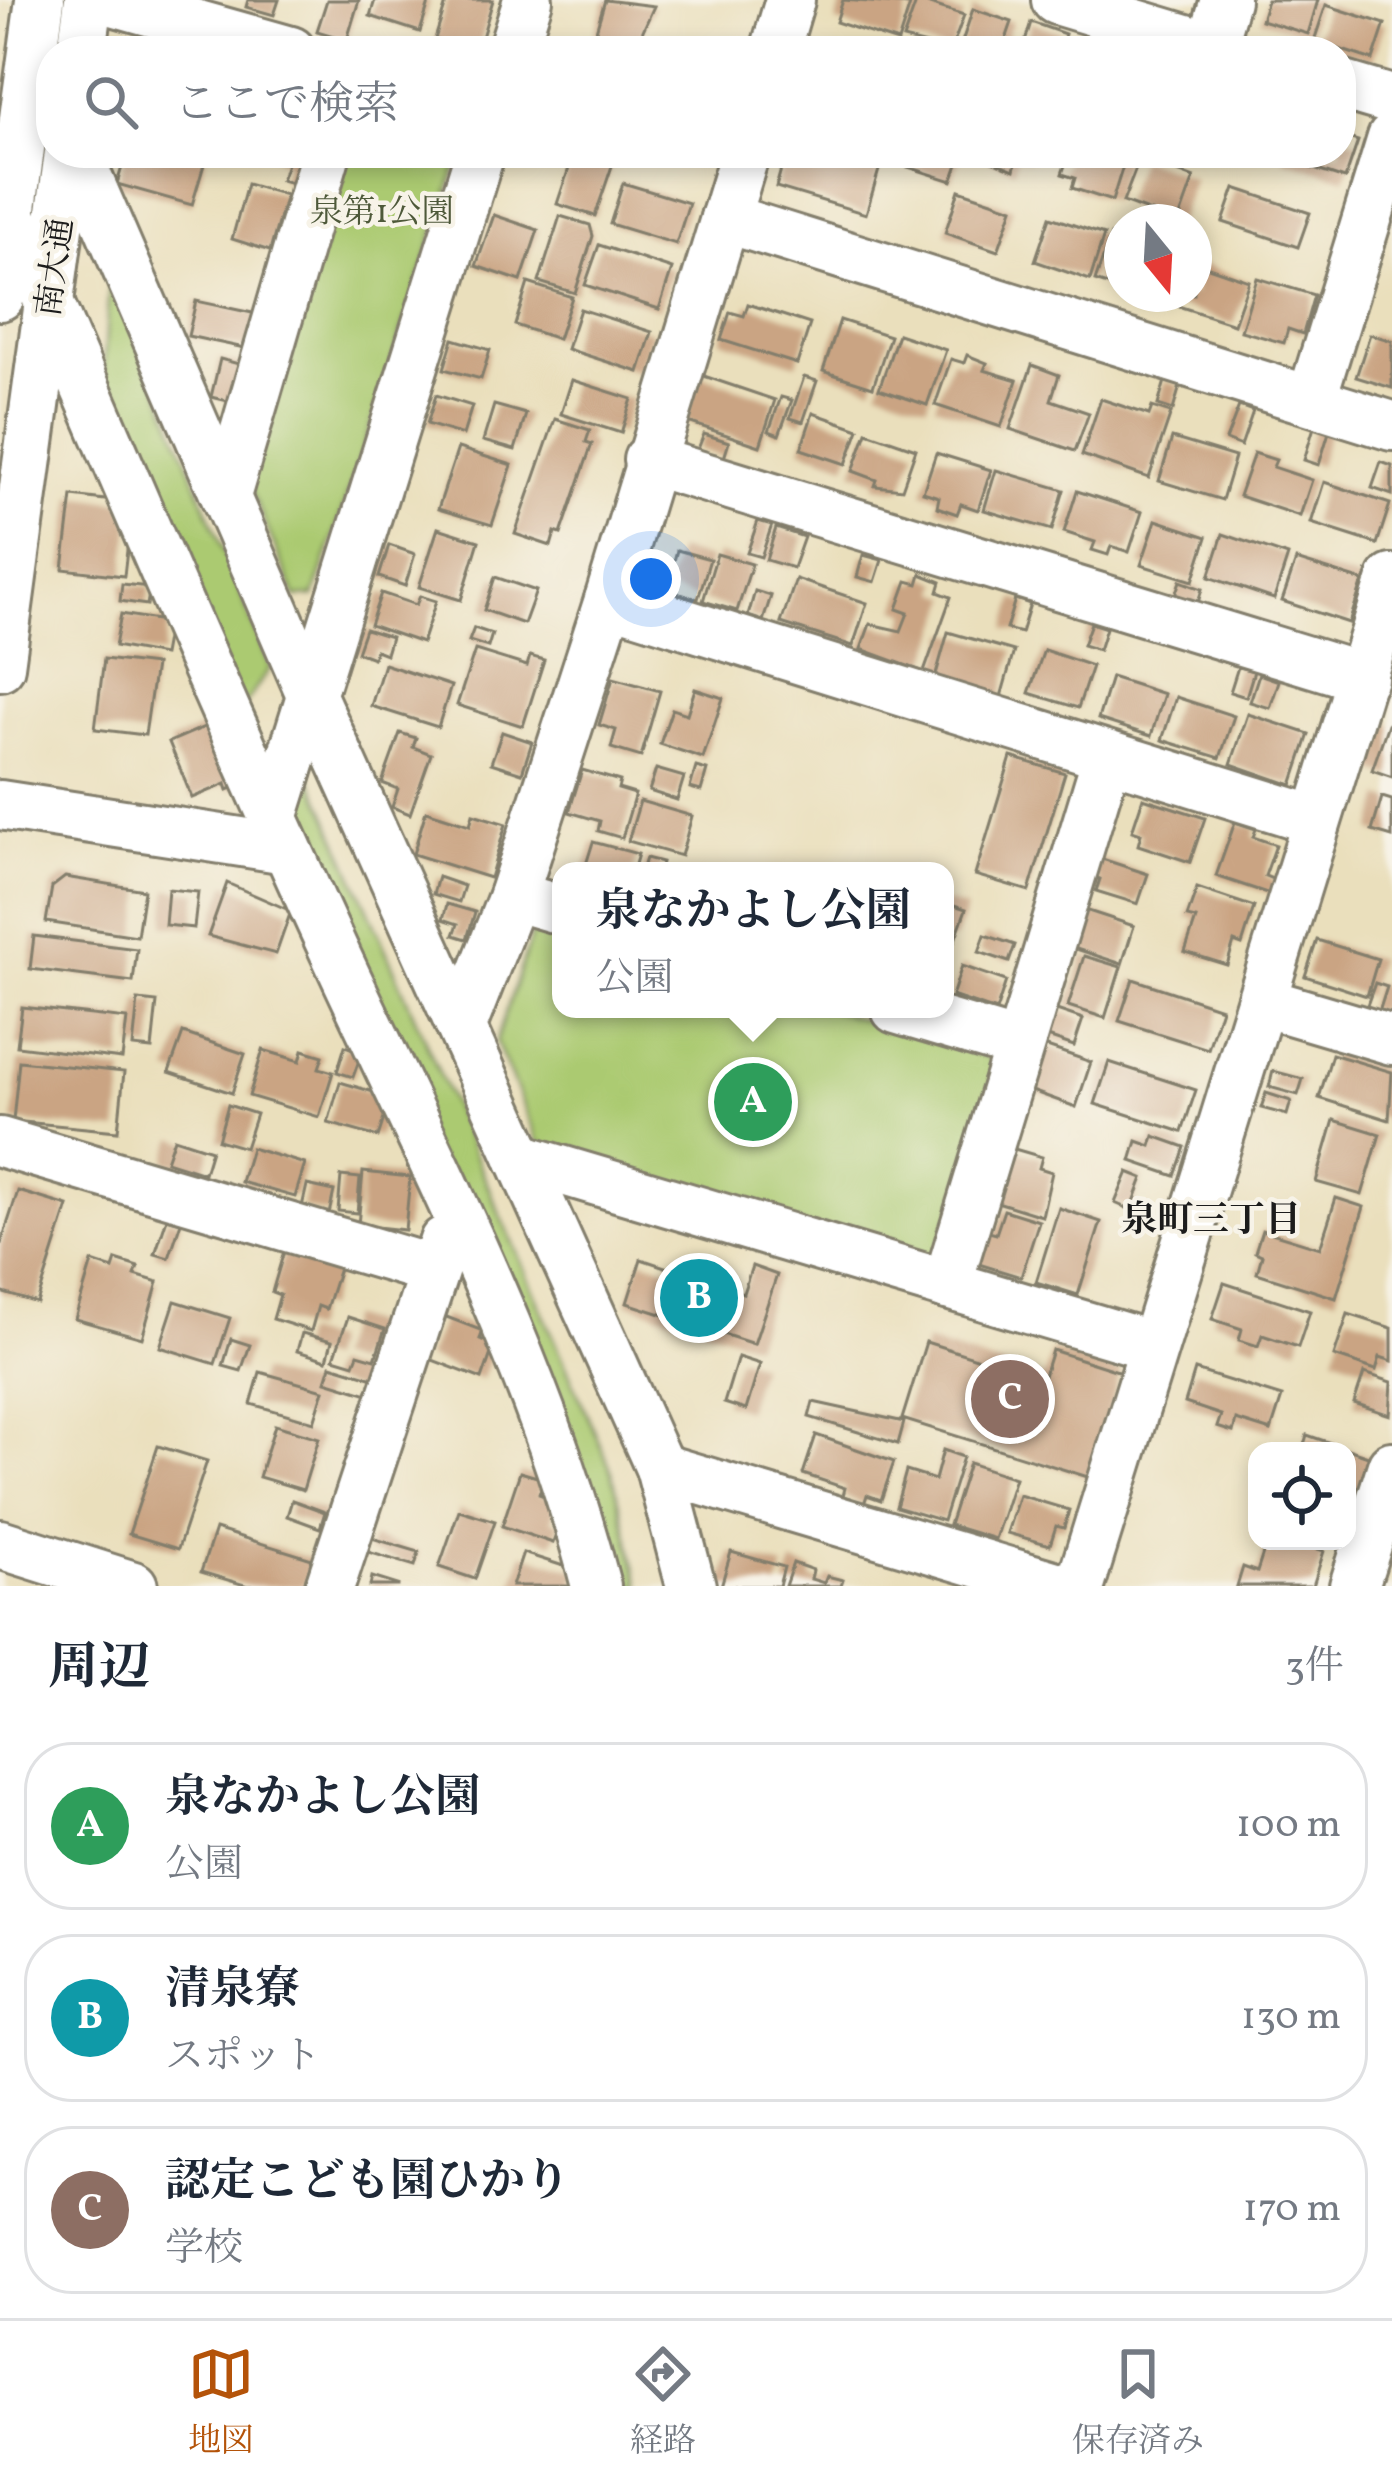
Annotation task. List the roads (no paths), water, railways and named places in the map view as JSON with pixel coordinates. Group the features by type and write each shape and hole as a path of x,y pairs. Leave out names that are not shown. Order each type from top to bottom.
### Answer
{"street":[{"path":"10,0 36,60"},
{"name":"南大通","path":"40,0 41,36"},
{"path":"84,36 89,0"},
{"path":"109,0 237,36"},
{"path":"517,36 528,0"},
{"path":"779,36 790,0"},
{"path":"1220,36 1225,0"},
{"path":"1083,4 1179,36"},
{"path":"1356,89 1392,100"},
{"name":"南大通","path":"0,296 6,203 36,96"},
{"path":"1312,398 1392,138"},
{"name":"南大通","path":"0,666 71,168"},
{"path":"80,168 660,1468 691,1586"},
{"path":"226,496 322,168"},
{"path":"280,833 310,692 475,168"},
{"path":"462,1026 513,896 740,168"},
{"path":"6,203 280,833 455,1214 571,1487 596,1586"},
{"path":"725,218 1392,425"},
{"path":"648,460 1363,678"},
{"path":"1080,1586 1392,579"},
{"path":"609,600 1315,820"},
{"path":"947,1285 1108,757"},
{"path":"0,805 280,833"},
{"path":"513,896 552,907"},
{"path":"1263,1002 1392,1040"},
{"path":"926,1018 1018,1045"},
{"path":"0,1142 433,1270"},
{"path":"520,1158 1153,1346"},
{"path":"330,1586 455,1214"},
{"path":"1354,1586 1392,1466"},
{"path":"660,1468 1057,1586"},
{"path":"0,1544 133,1586"}],"place":[{"name":"泉なかよし公園","path":"753,1102"},
{"name":"清泉寮","path":"699,1298"},
{"name":"認定こども園ひかり","path":"1010,1399"}],"district":[{"name":"泉町三丁目","path":"1211,1218"}],"park label":[{"name":"泉第1公園","path":"382,210"}]}
